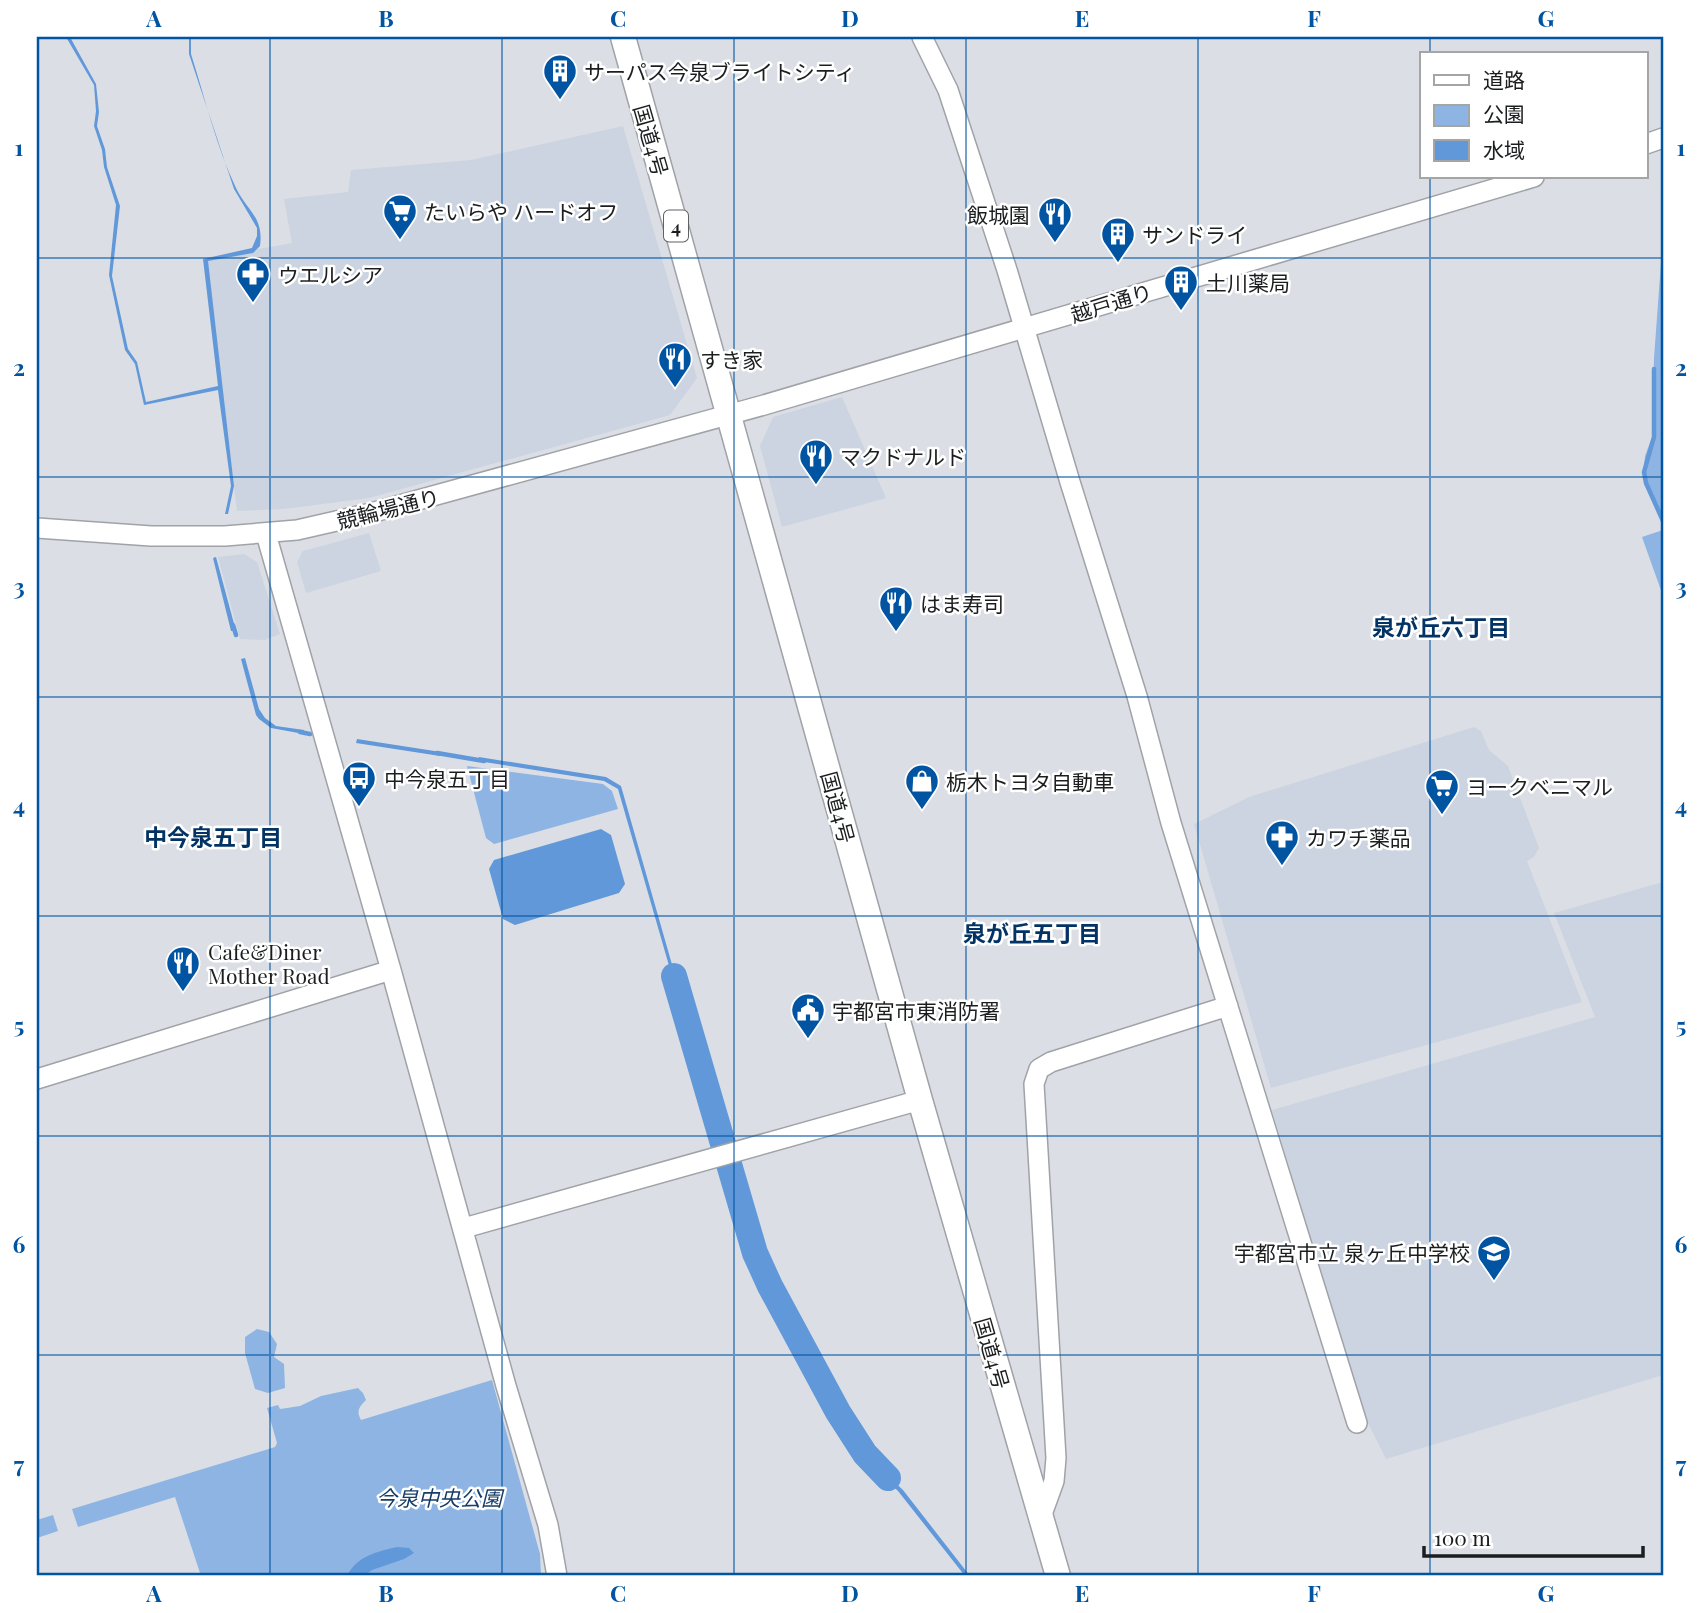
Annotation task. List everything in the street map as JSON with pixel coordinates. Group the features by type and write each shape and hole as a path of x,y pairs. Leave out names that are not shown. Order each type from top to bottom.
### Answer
{"highway":[{"name":"国道4号","path":"623,37 920,1100 1058,1576"}],"street":[{"path":"922,37 952,100 1024,328 1073,494 1138,696 1171,822 1357,1423"},
{"name":"越戸通り","path":"729,415 1531,178"},
{"name":"競輪場通り","path":"37,528 151,536 266,534 367,514 729,415"},
{"path":"266,534 464,1228 506,1386 548,1525 556,1576"},
{"path":"37,1079 391,970"},
{"path":"1041,1517 1055,1482 1056,1458 1034,1084 1039,1069 1051,1062 1228,1006"},
{"path":"464,1228 920,1100"}],"shaded area":[{"path":"623,126 697,378 670,415 369,498 284,509 237,511 206,258 292,243 284,199 348,192 351,170 471,160"},
{"path":"842,397 886,498 782,527 760,446 773,417"},
{"path":"369,533 381,571 306,593 297,562 303,551"},
{"path":"244,554 257,562 280,634 265,640 240,639 218,557"},
{"path":"1474,727 1481,731 1489,750 1508,766 1539,848 1534,857 1527,861 1582,1002 1271,1088 1194,824 1249,797"},
{"name":"宇都宮市立 泉ヶ丘中学校","path":"1663,882 1663,1375 1386,1459 1365,1417 1272,1110 1595,1017 1554,913"}],"green space":[{"path":"1663,235 1662,520 1643,476 1645,456 1652,437 1654,358"},
{"path":"1663,530 1663,596 1642,537"},
{"path":"467,766 603,784 612,791 618,809 494,844 486,838"},
{"path":"257,1329 269,1332 277,1344 274,1357 284,1364 285,1388 268,1393 255,1389 245,1353 245,1337"},
{"name":"今泉中央公園","path":"492,1380 540,1554 541,1576 201,1576 175,1497 78,1527 72,1509 275,1447 277,1443 267,1408 278,1405 280,1409 300,1406 321,1396 358,1388 366,1400 359,1409 361,1420"},
{"path":"53,1515 58,1531 37,1538 37,1520"}],"water":[{"path":"66,37 70,37 96,84 99,112 97,126 120,206 112,276 128,349 137,362 146,402 218,386 203,259 252,248 257,236 257,228 234,189 225,162 240,196 257,221 261,236 260,246 253,253 208,261 234,486 228,514 225,514 231,486 218,390 144,405 135,364 125,350 109,275 116,205 94,126 94,85"},
{"path":"189,37 191,54 208,112 189,54"},
{"path":"216,557 236,631 231,631 213,558"},
{"path":"245,658 259,709 265,718 276,726 304,730 304,734 271,728 259,719 241,659"},
{"path":"357,739 441,752 440,756 356,743"},
{"path":"479,757 606,777 621,786 675,975 672,976 618,789 604,781 478,761"},
{"path":"601,829 611,835 625,884 619,893 515,925 503,919 489,869 494,860"},
{"path":"687,1015 717,1124 713,1125 683,1016"},
{"path":"736,1178 758,1255 824,1381 821,1383 755,1255 732,1179"},
{"path":"838,1408 863,1452 903,1490 970,1576 965,1576 898,1491 859,1454 835,1409"},
{"path":"397,1547 409,1548 414,1553 372,1570 364,1576 347,1576 362,1559"}],"waterway":[{"path":"1654,369 1654,437 1644,472 1646,483 1663,521"},
{"path":"233,625 236,635"},
{"path":"300,732 310,734"},
{"path":"437,753 484,761"},
{"path":"674,976 755,1253 838,1412 865,1454 888,1478"}],"place":[{"name":"サーパス今泉ブライトシティ","path":"560,101"},
{"name":"たいらや ハードオフ","path":"400,241"},
{"name":"飯城園","path":"1055,244"},
{"name":"サンドライ","path":"1118,264"},
{"name":"ウエルシア","path":"253,304"},
{"name":"土川薬局","path":"1181,312"},
{"name":"すき家","path":"675,389"},
{"name":"マクドナルド","path":"816,486"},
{"name":"はま寿司","path":"896,633"},
{"name":"中今泉五丁目","path":"359,808"},
{"name":"栃木トヨタ自動車","path":"922,811"},
{"name":"ヨークベニマル","path":"1442,816"},
{"name":"カワチ薬品","path":"1282,867"},
{"name":"Cafe&Diner Mother Road","path":"183,993"},
{"name":"宇都宮市東消防署","path":"808,1040"},
{"name":"宇都宮市立 泉ヶ丘中学校","path":"1494,1282"}],"district":[{"name":"泉が丘六丁目","path":"1441,626"},
{"name":"中今泉五丁目","path":"213,836"},
{"name":"泉が丘五丁目","path":"1032,932"}]}
